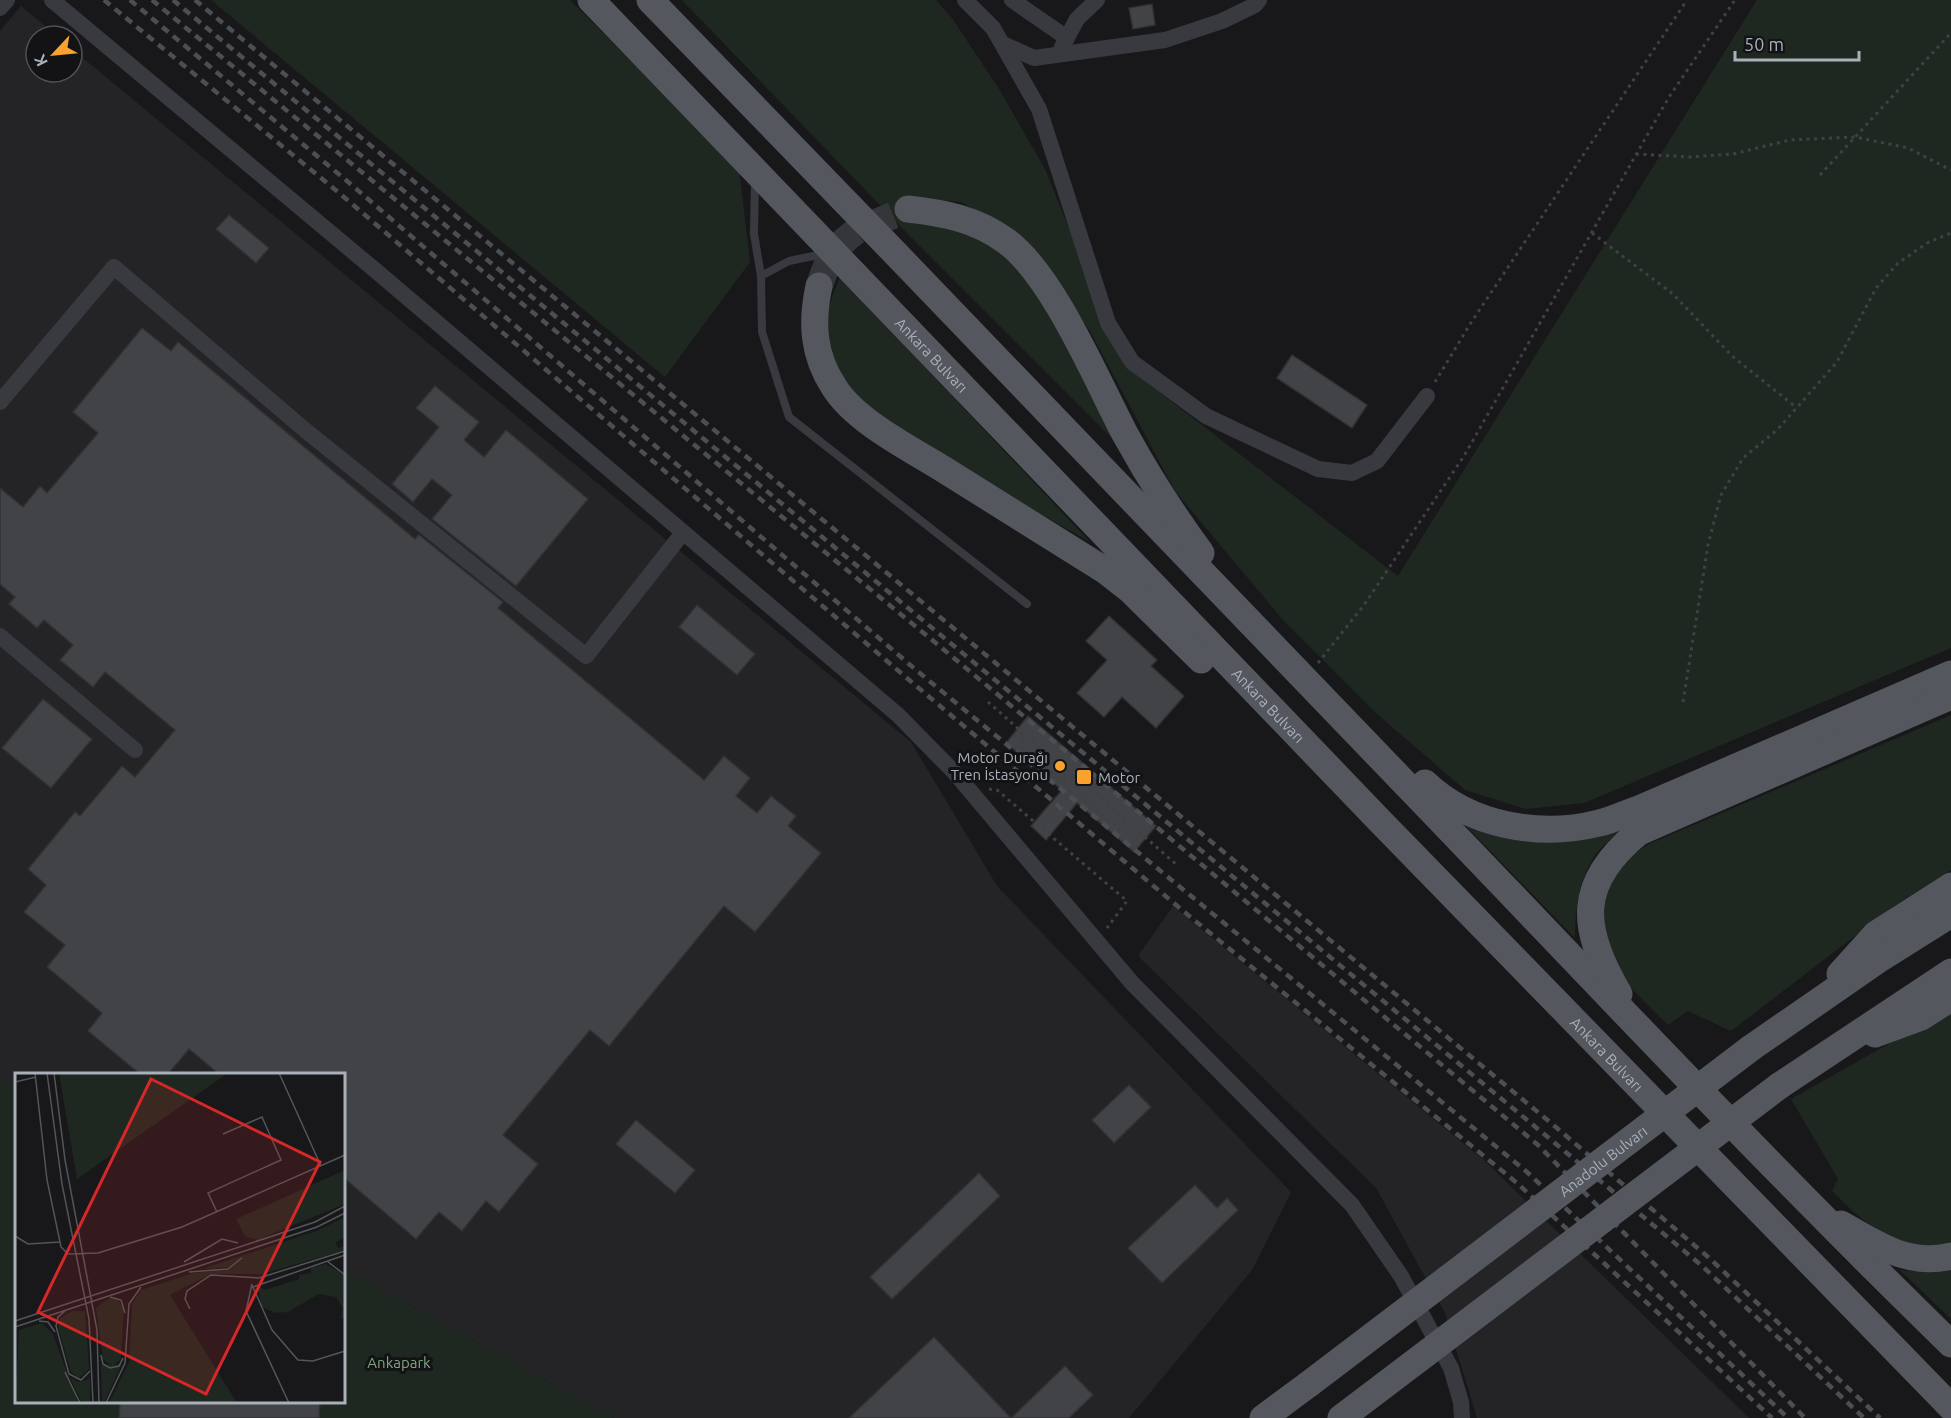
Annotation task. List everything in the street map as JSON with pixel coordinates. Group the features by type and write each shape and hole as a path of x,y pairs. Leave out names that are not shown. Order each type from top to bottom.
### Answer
{"main road":[{"name":"Ankara Bulvarı","path":"591,0 835,251 1378,819 1951,1407"},
{"path":"650,0 909,266 1263,639 1640,1028 1805,1202 1951,1344"},
{"path":"908,209 940,213 987,228 1008,242 1033,266 1062,315 1151,481 1263,639 1313,668 1394,753 1451,805 1504,824 1560,829 1599,823 1951,674"},
{"path":"819,286 814,323 819,357 835,389 849,405 897,440 1106,571 1129,589 1299,760 1378,819"},
{"path":"1640,1028 1599,958 1593,941 1590,921 1593,892 1610,857 1639,832 1951,696"},
{"path":"1812,1005 1876,934 1951,886"},
{"name":"Anadolu Bulvarı","path":"1263,1418 1750,1048 1951,914"},
{"path":"1341,1418 1779,1086 1831,1049 1951,972"},
{"path":"1831,1049 1921,1017 1951,998"},
{"path":"1805,1202 1902,1257 1936,1260 1951,1256"}],"street":[{"path":"0,8 7,0"},
{"path":"52,0 375,270 682,534 898,715 955,773 1132,983 1352,1205 1401,1276 1451,1368 1461,1402 1462,1418"},
{"path":"965,0 993,28 1039,109 1108,323 1132,362 1206,416 1318,469 1352,473 1377,461 1427,396"},
{"path":"1012,0 1067,38"},
{"path":"1059,54 1077,19 1097,0"},
{"path":"1003,44 1034,58 1165,40 1222,21 1254,5 1259,0"},
{"path":"0,402 114,267 305,430 586,656 682,534"},
{"path":"0,636 135,750"}],"lane":[{"path":"755,169 754,234 761,276 762,332 789,417 1027,604"},
{"path":"761,276 789,261 835,251"}],"path":[{"path":"1427,396 1472,321 1687,0"},
{"path":"1313,668 1364,605 1464,456 1669,97 1735,0"},
{"path":"1820,175 1951,33"},
{"path":"1636,154 1712,156 1733,154 1790,140 1855,137 1908,148 1951,170"},
{"path":"1591,232 1673,294 1732,356 1797,408"},
{"path":"1683,702 1708,545 1720,495 1743,458 1778,429 1837,362 1876,288 1883,280 1898,263 1929,242 1951,232"},
{"path":"988,702 1022,732 1023,747 1030,754 1060,780 1080,782"},
{"path":"1032,741 1127,821"},
{"path":"1042,829 1080,782"},
{"path":"1080,782 1086,802 1122,832 1138,831 1177,865"},
{"path":"997,790 1127,901 1097,942"}],"shaded area":[{"path":"21,6 43,24 24,24 24,84 84,84 84,59 911,742 997,886 1291,1192 1252,1270 1129,1418 614,1418 345,1270 345,1073 15,1073 15,1088 0,1080 0,31"},
{"path":"1173,906 1485,1161 1749,1418 1477,1418 1445,1313 1376,1188 1138,956"}],"green space":[{"path":"211,0 570,0 739,169 750,262 665,377"},
{"path":"682,0 936,0 952,18 999,89 1045,169 1124,365 1398,576 1757,0 1951,0 1951,648 1584,803 1526,809 1465,790 1376,713 1283,620 1175,491 1090,331 1037,255 1000,225 961,202 903,196 912,219 970,233 1005,253 1031,283 1070,347 1120,446 900,226"},
{"path":"840,277 1090,542 958,467 867,410 836,370 822,324"},
{"path":"1951,715 1951,870 1894,906 1731,1031 1688,1011 1668,1025 1622,979 1602,922 1607,887 1630,856 1649,844"},
{"path":"1642,820 1614,837 1600,849 1592,860 1578,898 1575,938 1466,826 1520,838"},
{"path":"1951,1009 1951,1248 1931,1247 1898,1240 1871,1226 1846,1205 1832,1191 1838,1179 1791,1099"},
{"name":"Ankapark","path":"0,1080 15,1088 15,1403 345,1403 345,1270 614,1418 0,1418"},
{"path":"1951,1268 1951,1319 1900,1270 1920,1272"}],"building":[{"path":"1152,4 1155,25 1133,29 1129,8"},
{"path":"229,215 269,248 256,263 216,229"},
{"path":"142,328 171,351 178,342 415,539 419,535 503,602 498,608 704,780 724,756 750,778 736,796 757,813 771,796 796,816 788,826 821,853 755,932 724,906 609,1046 590,1030 503,1135 538,1164 499,1212 486,1201 462,1231 439,1212 416,1239 345,1179 345,1073 218,1073 189,1049 169,1073 139,1073 88,1031 102,1013 47,967 65,945 24,912 46,885 28,869 75,812 80,816 122,766 135,777 175,730 105,672 93,687 60,660 73,645 44,620 37,628 9,604 15,597 0,584 0,488 23,507 40,486 47,493 98,433 73,412"},
{"path":"1292,355 1367,405 1352,428 1277,378"},
{"path":"435,386 479,422 464,440 484,457 506,430 588,499 516,586 432,519 452,495 432,479 413,502 392,484 439,427 416,408"},
{"path":"697,605 755,654 737,675 679,627"},
{"path":"1109,616 1157,660 1151,666 1184,696 1156,728 1122,697 1104,717 1077,693 1107,660 1086,641"},
{"path":"43,699 92,739 51,788 2,748"},
{"name":"Motor Durağı Tren İstasyonu","path":"1028,716 1156,826 1134,852 1077,803 1046,840 1031,826 1062,790 1006,743"},
{"path":"1129,1085 1151,1107 1114,1143 1092,1120"},
{"path":"636,1120 695,1170 675,1193 616,1144"},
{"path":"979,1173 1000,1196 892,1299 870,1277"},
{"path":"1195,1185 1217,1208 1227,1198 1238,1210 1162,1283 1128,1248"},
{"path":"934,1337 1011,1418 849,1418"},
{"path":"1065,1366 1093,1395 1069,1418 1011,1418"},
{"path":"120,1403 320,1403 319,1418 119,1418"}],"tunnel":[{"path":"819,286 832,251 856,231 908,209"}],"railway":[{"path":"104,0 338,192 1188,915 1517,1183 1772,1418"},
{"path":"130,0 347,181 916,670 1527,1172 1788,1418"},
{"path":"152,0 937,644 1538,1145 1805,1418"},
{"path":"173,0 1701,1265 1864,1418"},
{"path":"195,0 1551,1123 1707,1256 1880,1418"}],"place":[{"name":"Motor Durağı Tren İstasyonu","path":"1060,766"},
{"name":"Motor","path":"1084,777"}]}
